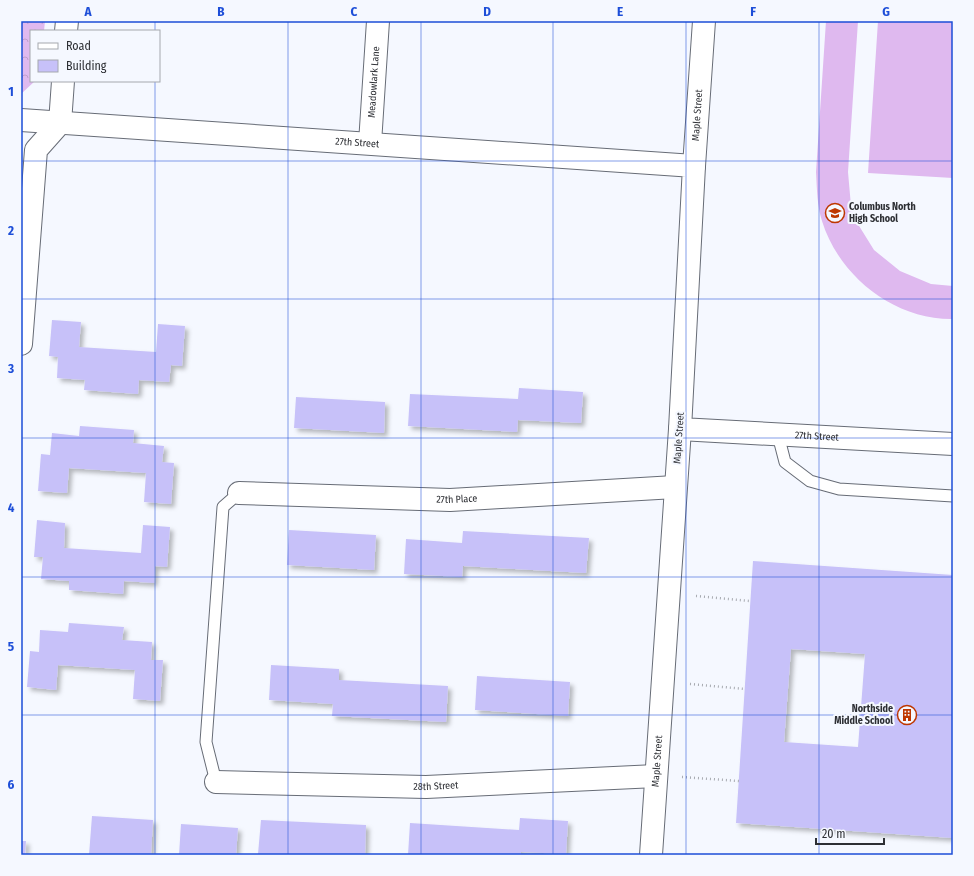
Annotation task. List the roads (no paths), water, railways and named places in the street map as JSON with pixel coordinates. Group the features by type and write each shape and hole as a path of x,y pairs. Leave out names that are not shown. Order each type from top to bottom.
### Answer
{"street":[{"name":"Meadowlark Lane","path":"370,143 378,21"},
{"name":"Maple Street","path":"651,855 680,429 694,166 704,21"},
{"path":"21,344 27,178 36,150 60,123 63,82"},
{"name":"27th Street","path":"21,120 694,166"},
{"name":"27th Street","path":"680,429 953,444"},
{"name":"27th Place","path":"239,493 450,500 675,487"},
{"name":"28th Street","path":"216,782 426,787 656,776"}],"lane":[{"path":"778,435 785,462 810,481 839,489 953,496"},
{"path":"216,782 206,742 223,507 239,493"}],"place":[{"name":"Columbus North High School","path":"835,213"},
{"name":"Northside Middle School","path":"907,715"}]}
